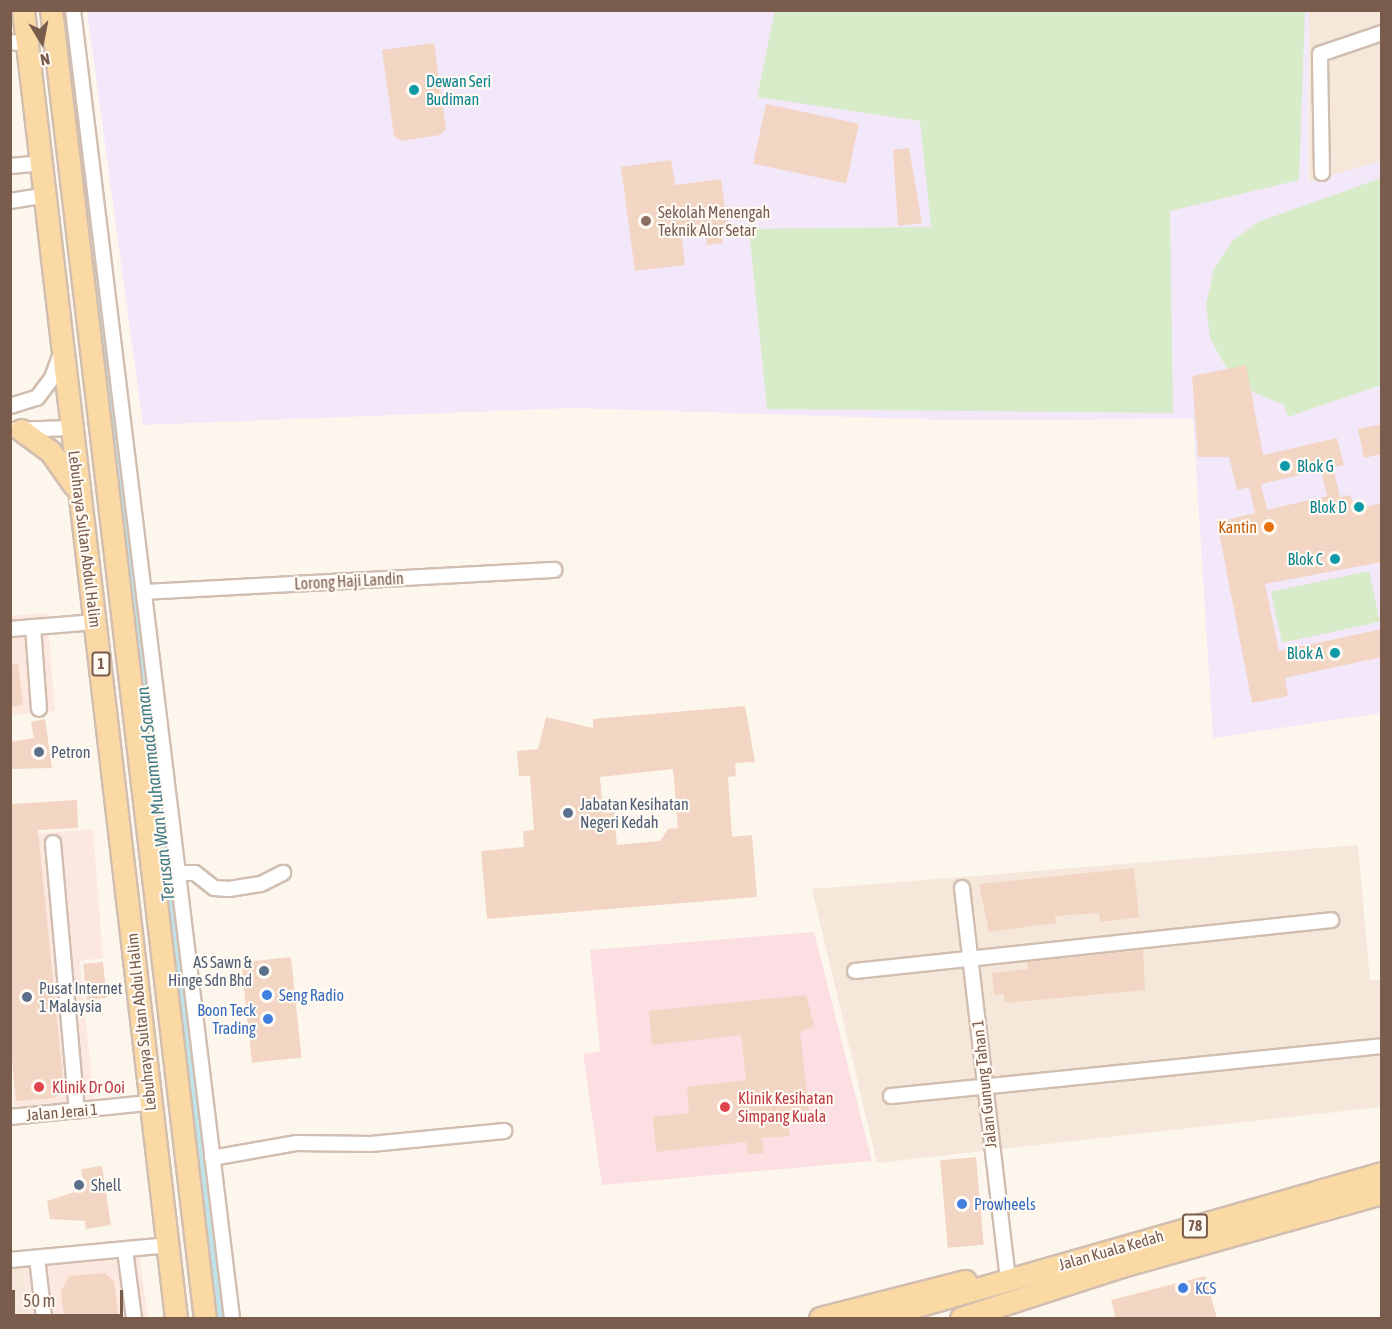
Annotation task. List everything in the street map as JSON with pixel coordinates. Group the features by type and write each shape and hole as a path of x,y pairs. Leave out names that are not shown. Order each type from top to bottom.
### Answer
{"main road":[{"name":"Lebuhraya Sultan Abdul Halim","path":"23,10 19,43 46,195 78,491 96,622 149,1103 176,1318"},
{"name":"Lebuhraya Sultan Abdul Halim","path":"51,10 204,1318"},
{"path":"16,430 64,465 78,491"},
{"name":"Jalan Kuala Kedah","path":"875,1318 1382,1173"},
{"name":"Jalan Kuala Kedah","path":"961,1318 1021,1301 1122,1266 1382,1193"},
{"path":"820,1318 951,1281 1008,1279"},
{"path":"995,1318 1021,1301"}],"street":[{"path":"73,10 176,873 232,1318"},
{"path":"1322,173 1320,54 1382,33"},
{"path":"10,166 42,163"},
{"path":"10,201 46,195"},
{"path":"78,247 102,244"},
{"path":"10,406 37,398 46,388 64,345"},
{"path":"16,430 71,428"},
{"name":"Lorong Haji Landin","path":"144,592 554,570"},
{"path":"10,628 96,622"},
{"path":"33,627 39,709"},
{"path":"52,843 77,1111"},
{"path":"176,873 195,873 214,888 229,889 261,884 283,873"},
{"name":"Jalan Gunung Tahan 1","path":"962,888 1008,1279"},
{"path":"855,971 1331,920"},
{"path":"891,1096 1382,1046"},
{"name":"Jalan Jerai 1","path":"10,1117 149,1103"},
{"path":"212,1158 296,1143 372,1144 504,1131"},
{"path":"10,1260 168,1245"},
{"path":"124,1250 134,1318"},
{"path":"37,1258 44,1318"}],"shaded area":[{"name":"Sekolah Menengah Teknik Alor Setar","path":"87,11 1309,11 1308,182 1381,161 1381,713 1213,738 1193,419 950,420 573,408 143,425"},
{"path":"1309,11 1381,11 1381,182 1309,182"},
{"path":"47,613 55,711 11,715 11,616"},
{"path":"93,829 103,958 80,961 94,1101 14,1109 10,836"},
{"path":"1358,845 1370,980 1381,980 1381,1107 877,1163 812,889"},
{"name":"Klinik Kesihatan Simpang Kuala","path":"814,932 872,1161 602,1185 583,1054 600,1051 590,950"},
{"path":"137,1238 148,1318 29,1318 23,1267 27,1251"},
{"path":"23,1267 29,1318 11,1318 10,1269"}],"green space":[{"path":"775,11 1305,11 1299,180 1170,211 1173,413 767,409 749,229 931,227 920,121 757,97"},
{"path":"1381,178 1381,385 1288,417 1284,405 1253,392 1227,369 1210,338 1206,304 1214,269 1232,241 1258,222"},
{"path":"1369,571 1380,622 1282,643 1271,592"}],"building":[{"name":"Dewan Seri Budiman","path":"434,43 446,129 440,135 401,141 394,136 382,50"},
{"path":"766,104 859,124 846,183 753,164"},
{"path":"909,148 922,223 898,226 893,150"},
{"path":"671,160 675,185 721,179 728,232 722,233 723,243 707,245 705,231 681,234 685,265 635,271 621,167"},
{"path":"1246,365 1263,455 1337,438 1344,465 1333,467 1340,497 1351,495 1354,509 1382,503 1382,562 1265,584 1279,651 1382,629 1382,657 1285,678 1288,696 1252,703 1217,522 1255,513 1249,487 1237,490 1229,457 1198,457 1192,376","holes":["1321,470 1327,496 1267,510 1261,484"]},
{"path":"1382,424 1382,454 1364,458 1358,429"},
{"path":"18,664 23,705 10,707 10,665"},
{"name":"Jabatan Kesihatan Negeri Kedah","path":"745,706 755,762 735,763 736,776 728,777 732,837 752,835 757,897 487,919 481,851 524,847 523,831 534,830 530,776 519,776 517,751 538,749 546,717 593,728 593,719","holes":["673,769 678,828 668,829 660,841 617,845 614,812 603,813 600,777"]},
{"path":"45,719 52,768 10,769 10,742 34,738 31,722"},
{"path":"77,800 78,828 38,830 64,1089 55,1098 16,1101 10,1038 10,804"},
{"path":"1134,868 1139,917 1100,922 1099,913 1055,916 1056,923 989,932 979,884"},
{"path":"1143,950 1145,990 1005,1003 1004,994 994,995 992,973 1028,969 1027,962"},
{"path":"291,957 302,1057 252,1063 241,962"},
{"path":"103,962 107,998 87,1000 83,964"},
{"path":"806,995 814,1026 800,1032 810,1121 788,1123 790,1136 762,1138 764,1153 748,1154 746,1142 656,1152 653,1117 689,1113 687,1087 746,1080 741,1035 652,1045 649,1011"},
{"path":"976,1157 984,1245 948,1248 940,1160"},
{"path":"102,1166 111,1225 86,1229 85,1221 50,1219 47,1201 84,1189 81,1169"},
{"path":"105,1273 114,1281 119,1318 64,1318 61,1291 69,1276"},
{"name":"KCS","path":"1205,1276 1217,1318 1116,1318 1111,1300"}],"waterway":[{"name":"Terusan Wan Muhammad Saman","path":"66,10 88,216"},
{"name":"Terusan Wan Muhammad Saman","path":"94,269 218,1318"}],"place":[{"name":"Dewan Seri Budiman","path":"414,90"},
{"name":"Sekolah Menengah Teknik Alor Setar","path":"646,221"},
{"name":"Blok G","path":"1285,466"},
{"name":"Blok D","path":"1359,507"},
{"name":"Kantin","path":"1269,527"},
{"name":"Blok C","path":"1335,559"},
{"name":"Blok A","path":"1335,653"},
{"name":"Petron","path":"39,752"},
{"name":"Jabatan Kesihatan Negeri Kedah","path":"568,813"},
{"name":"AS Sawn & Hinge Sdn Bhd","path":"264,971"},
{"name":"Seng Radio","path":"267,995"},
{"name":"Pusat Internet 1 Malaysia","path":"27,997"},
{"name":"Boon Teck Trading","path":"268,1019"},
{"name":"Klinik Dr Ooi","path":"39,1087"},
{"name":"Klinik Kesihatan Simpang Kuala","path":"725,1107"},
{"name":"Shell","path":"79,1185"},
{"name":"Prowheels","path":"962,1204"},
{"name":"KCS","path":"1183,1288"}]}
